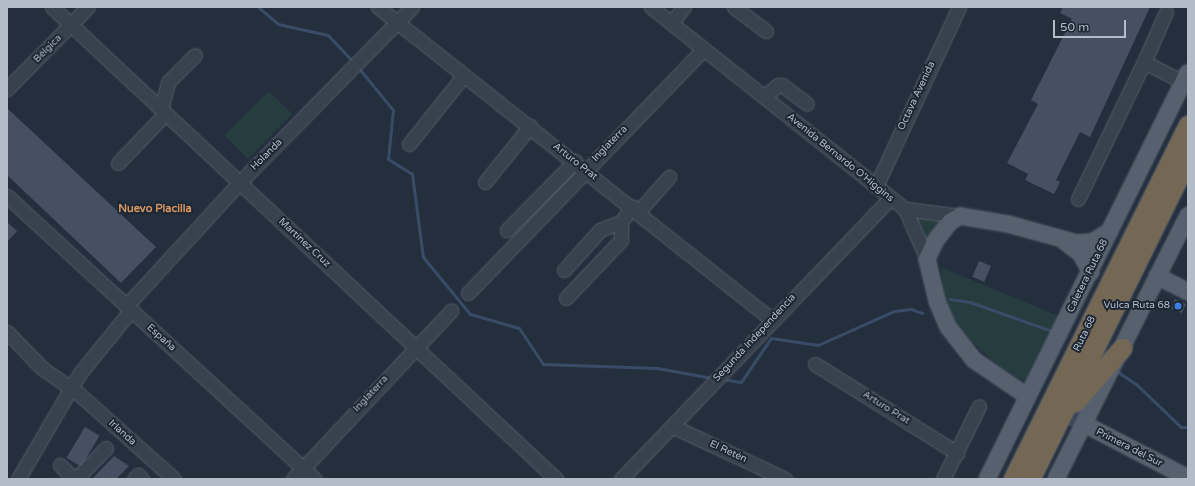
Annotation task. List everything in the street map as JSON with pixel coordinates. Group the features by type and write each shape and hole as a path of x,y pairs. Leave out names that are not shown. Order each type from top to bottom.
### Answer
{"highway":[{"name":"Ruta 68","path":"1013,479 1188,125"},
{"name":"Ruta 68","path":"1030,479 1188,158"},
{"path":"1057,423 1122,348"}],"main road":[{"name":"Caletera Ruta 68","path":"987,479 1091,272 1186,77"},
{"name":"Avenida Bernardo O'Higgins","path":"960,216 1008,224 1061,240 1085,243 1110,231"},
{"path":"960,216 942,231 927,259 937,301 956,338 985,369 1021,392"},
{"path":"1056,479 1188,216"},
{"name":"Avenida Bernardo O'Higgins","path":"1061,240 1080,253 1091,272"},
{"path":"1157,276 1188,292"},
{"name":"Primera del Sur","path":"1092,428 1188,478"}],"street":[{"name":"Martínez Cruz","path":"52,7 556,479"},
{"name":"Bélgica","path":"7,89 88,7"},
{"name":"Arturo Prat","path":"378,7 575,161 771,319"},
{"name":"Holanda","path":"18,479 70,387 128,308 240,183 412,7"},
{"name":"Avenida Bernardo O'Higgins","path":"651,7 905,209 960,216"},
{"path":"671,23 684,7"},
{"path":"734,7 766,31"},
{"name":"Octava Avenida","path":"876,186 959,7"},
{"path":"1078,199 1144,62 1166,12"},
{"name":"Inglaterra","path":"468,293 704,49"},
{"path":"118,163 163,111 168,82 195,55"},
{"path":"1144,62 1186,77"},
{"path":"409,144 464,75"},
{"path":"764,97 778,85 782,85 807,104"},
{"path":"485,182 530,126"},
{"path":"507,230 575,161"},
{"path":"564,270 600,230 621,222 669,177"},
{"name":"España","path":"7,196 316,479"},
{"name":"Segunda Independencia","path":"621,479 711,385 771,319 890,198"},
{"path":"905,209 927,259"},
{"path":"566,298 621,240 621,222"},
{"name":"Inglaterra","path":"293,479 302,467 414,347 451,311"},
{"name":"Irlanda","path":"7,332 42,368 70,387 174,479"},
{"name":"Arturo Prat","path":"815,364 957,452"},
{"path":"944,479 979,406"},
{"name":"El Retén","path":"672,426 785,479"},
{"path":"60,465 75,479 106,448"},
{"path":"134,479 138,475 142,479"}],"green space":[{"path":"269,91 292,114 248,159 224,136"},
{"path":"916,217 930,220 944,221 927,240"},
{"path":"941,267 1063,318 1028,384 1001,368 960,331 944,301"}],"building":[{"path":"1063,7 1150,7 1090,137 1080,132 1056,180 1060,182 1054,194 1025,180 1028,174 1007,163 1038,104 1031,100 1072,19 1060,13"},
{"path":"7,108 156,247 121,283 7,175"},
{"path":"7,222 17,231 7,242"},
{"path":"979,261 991,266 984,282 972,277"},
{"name":"Vulca Ruta 68","path":"1175,299 1186,304 1182,313 1171,308"},
{"path":"85,427 100,436 81,467 66,458"},
{"path":"114,456 129,466 116,479 92,479"}],"waterway":[{"path":"258,7 278,24 328,35 353,62"},
{"path":"357,66 393,110 388,159 412,174 423,257 470,314 519,328 543,364 657,368 712,378"},
{"path":"950,299 970,302 1049,330"},
{"path":"722,379 741,382 771,338 818,345 894,311 911,309 922,313"},
{"path":"1115,370 1137,385 1181,427 1188,427"}],"tunnel":[{"path":"1021,392 1092,428"}],"place":[{"name":"Vulca Ruta 68","path":"1178,306"}],"district":[{"name":"Nuevo Placilla","path":"155,209"}]}
